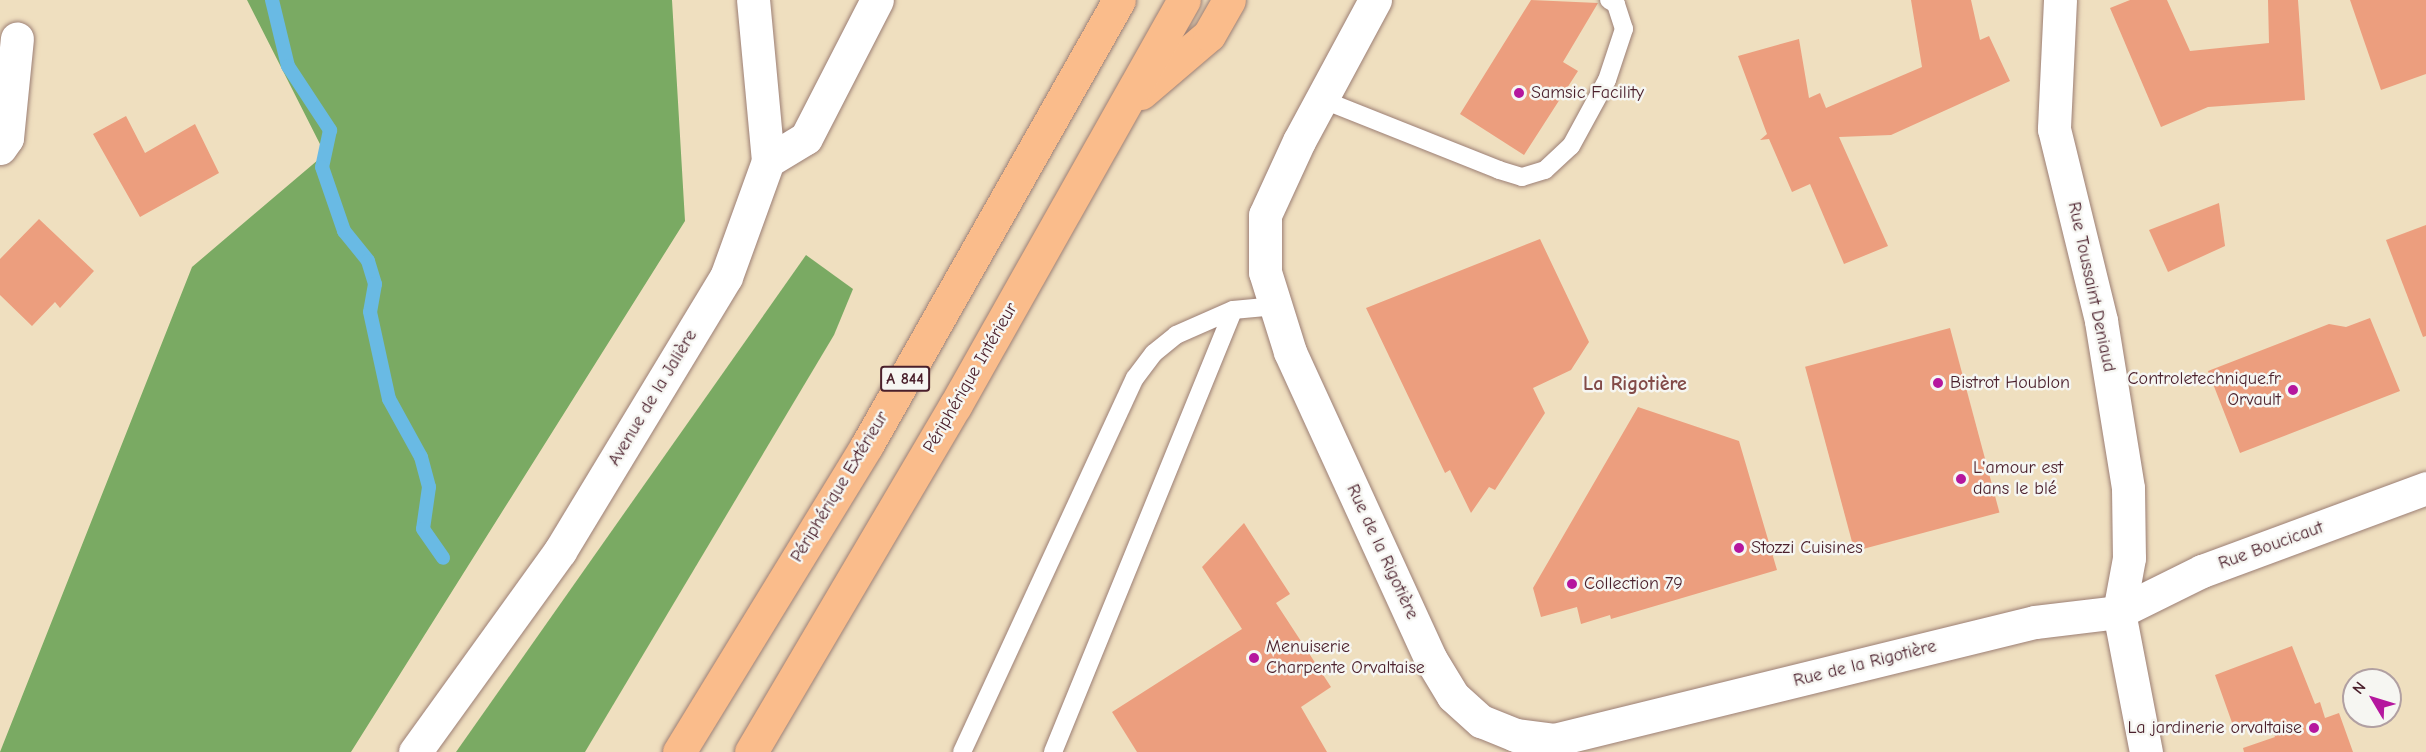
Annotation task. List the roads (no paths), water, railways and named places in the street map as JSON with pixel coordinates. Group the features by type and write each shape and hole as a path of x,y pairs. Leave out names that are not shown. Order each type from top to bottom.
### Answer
{"highway":[{"name":"Périphérique Extérieur","path":"679,752 867,445 1119,0"},
{"name":"Périphérique Intérieur","path":"751,752 1126,106 1184,0"},
{"path":"1126,106 1209,35 1229,0"}],"street":[{"name":"Avenue de la Jalière","path":"416,752 560,551 726,277 768,161 753,0"},
{"path":"768,161 806,138 877,0"},
{"name":"Rue de la Rigotière","path":"1375,0 1321,99 1265,215 1265,272 1290,352 1430,658 1453,696 1481,720 1515,735 1554,740 2035,622 2119,612"},
{"name":"Rue Toussaint Deniaud","path":"2060,0 2054,129 2101,321 2128,488 2129,558 2119,612 2146,752"},
{"path":"0,148 7,138 17,38"},
{"name":"Rue Boucicaut","path":"2119,612 2202,571 2426,488"}],"lane":[{"path":"1321,99 1499,170 1522,177 1545,170 1571,146 1607,80 1624,29 1616,4 1609,0"},
{"path":"962,752 1135,378 1154,353 1176,335 1233,310 1276,306"},
{"path":"1053,752 1233,310"}],"waterway":[{"path":"272,0 288,66 330,130 322,167 344,231 368,261 375,284 370,312 389,399 421,457 429,487 423,529 443,558"}],"place":[{"name":"Samsic Facility","path":"1519,93"},
{"name":"Bistrot Houblon","path":"1938,383"},
{"name":"Controletechnique.fr Orvault","path":"2293,390"},
{"name":"L'amour est dans le blé","path":"1961,479"},
{"name":"Stozzi Cuisines","path":"1739,548"},
{"name":"Collection 79","path":"1572,584"},
{"name":"Menuiserie Charpente Orvaltaise","path":"1254,658"},
{"name":"La jardinerie orvaltaise","path":"2314,728"}],"district":[{"name":"La Rigotière","path":"1635,383"}]}
